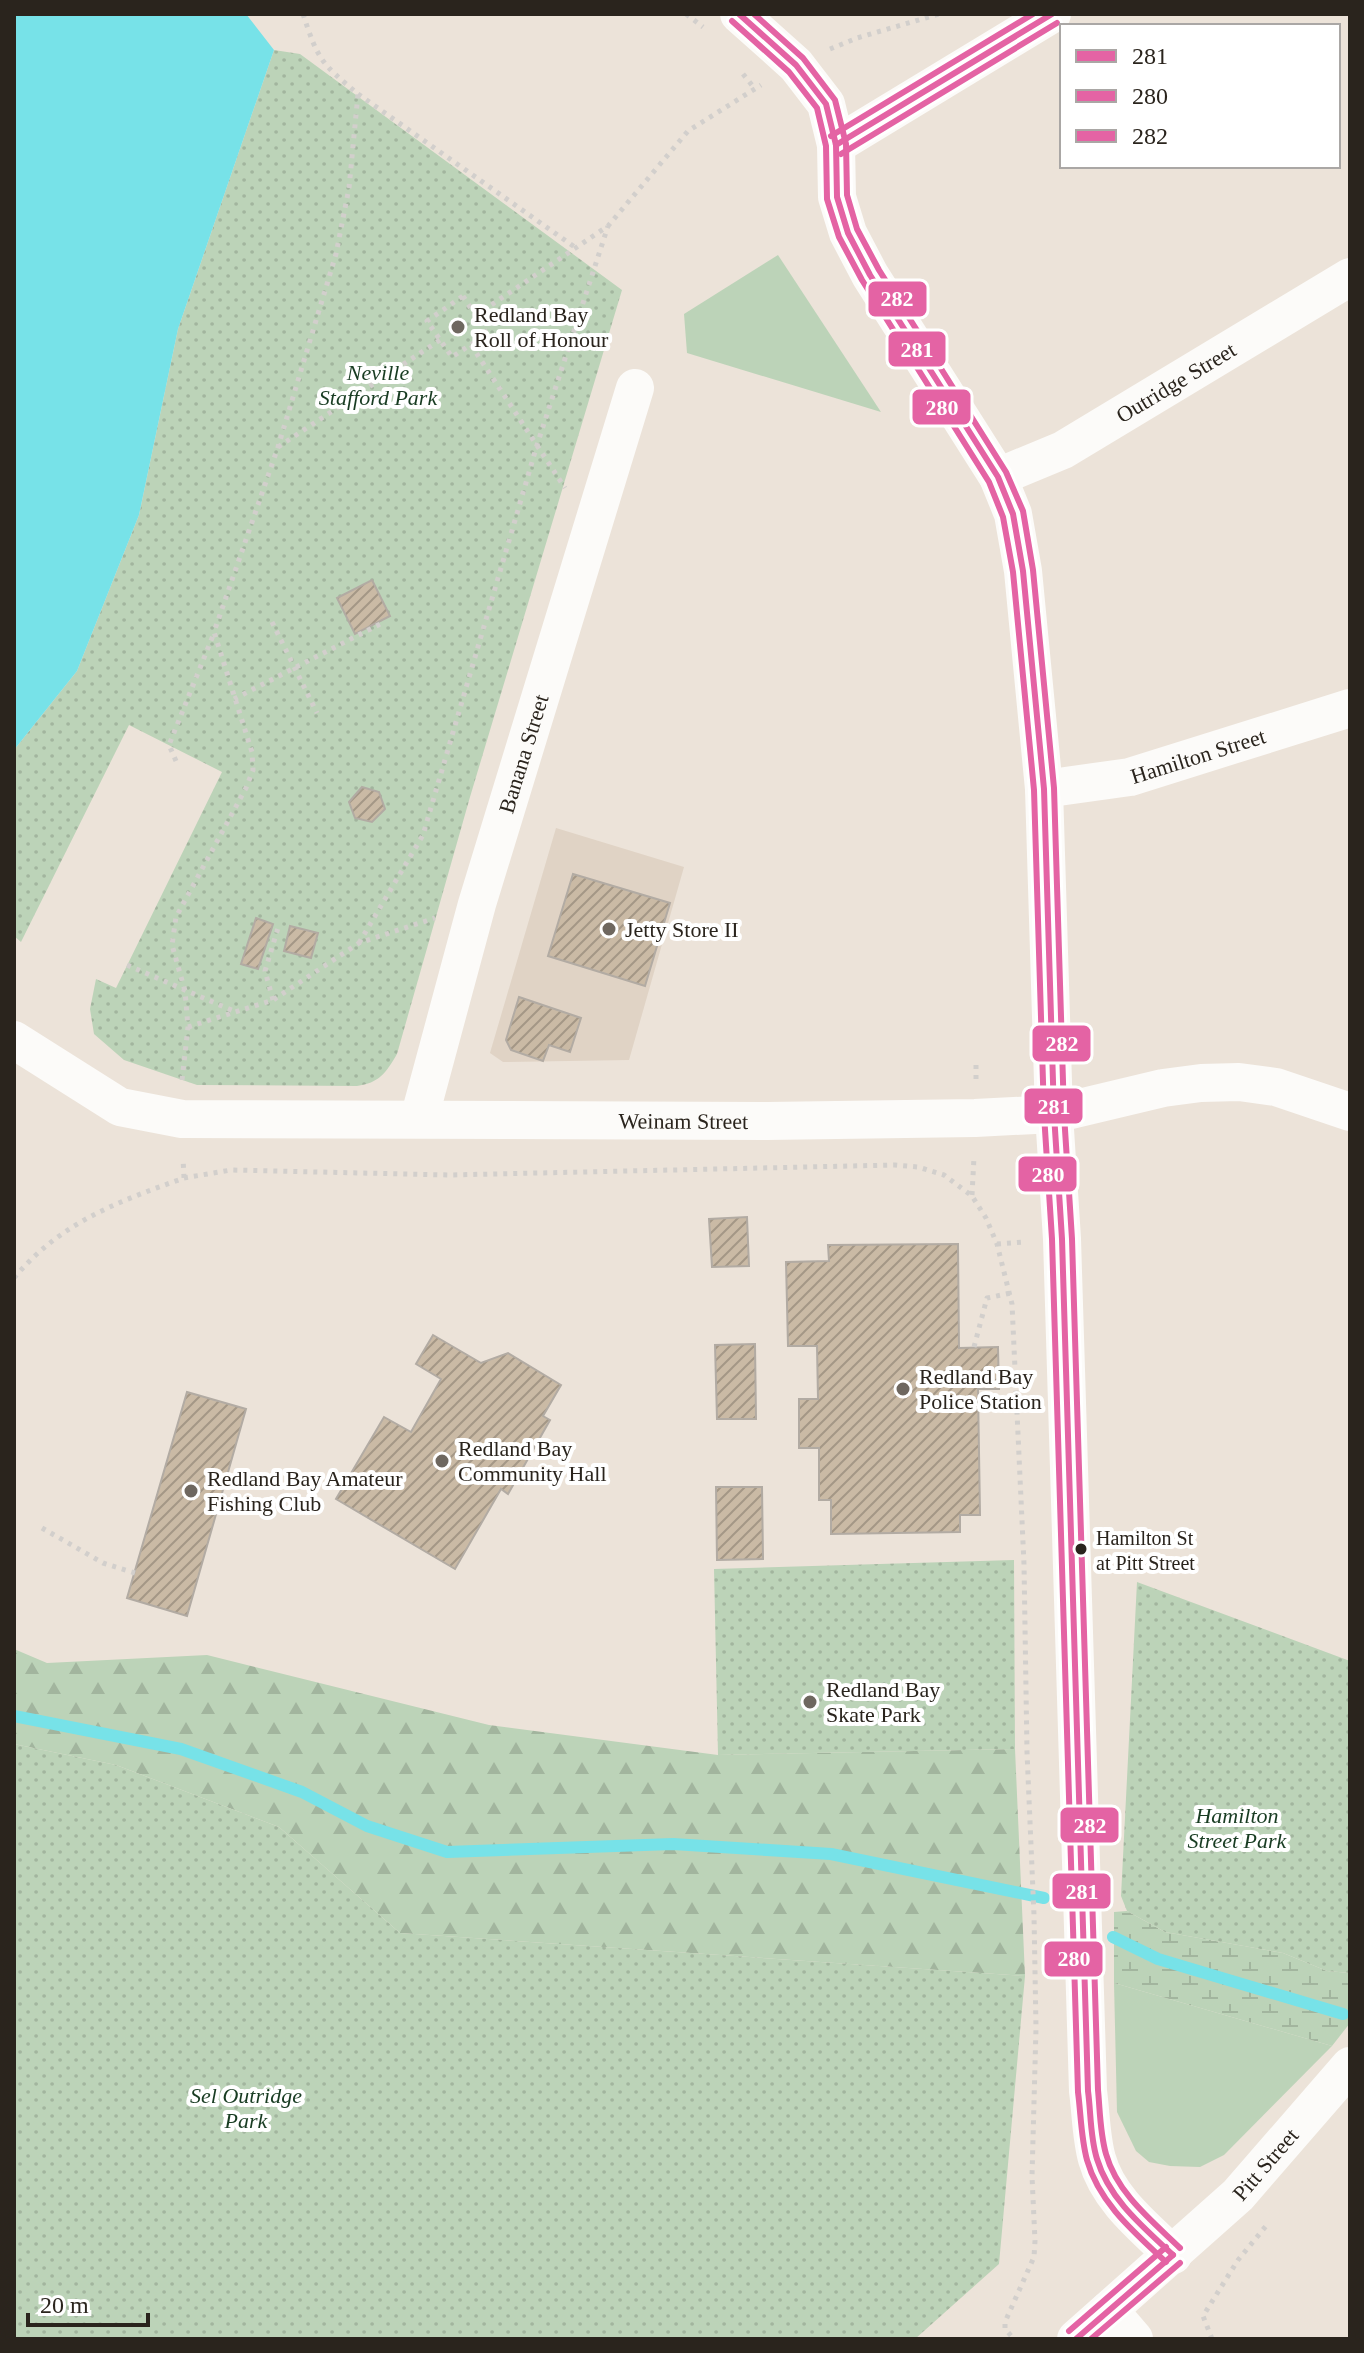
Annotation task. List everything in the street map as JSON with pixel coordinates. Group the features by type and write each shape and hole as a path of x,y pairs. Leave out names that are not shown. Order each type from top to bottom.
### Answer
{"street":[{"path":"739,14 796,65 826,104 836,145 837,197 848,233 870,275 998,477 1013,514 1023,571 1044,789 1054,1114 1062,1239 1088,2091 1097,2159 1110,2188 1130,2214 1173,2255 1076,2339"},
{"path":"836,145 1052,14"},
{"name":"Outridge Street","path":"998,477 1063,450 1350,277"},
{"name":"Banana Street","path":"419,1119 477,904 635,388"},
{"name":"Hamilton Street","path":"1044,789 1130,777 1350,708"},
{"name":"Weinam Street","path":"17,1044 120,1107 182,1119 767,1121 975,1118 1054,1114 1163,1088 1239,1082 1276,1087 1350,1112"},
{"name":"Pitt Street","path":"1173,2255 1238,2195 1350,2066"},
{"path":"1109,2310 1134,2339"}],"path":[{"path":"303,14 315,51 326,67 358,94 576,248"},
{"path":"475,316 608,226 688,131 796,65 857,38 939,14"},
{"path":"176,761 169,745 214,632 278,447 336,254 349,188 358,94"},
{"path":"359,943 423,835 537,445 608,226"},
{"path":"463,296 475,316 487,334 452,357 427,321 463,296"},
{"path":"278,447 440,340"},
{"path":"471,345 591,527"},
{"path":"272,622 317,713"},
{"path":"234,699 384,622"},
{"path":"184,1178 182,1075 188,1027 185,991 172,945 176,917 253,770 252,752 214,632"},
{"path":"188,1027 273,1000 359,943 477,904"},
{"path":"273,1000 265,971 278,928"},
{"path":"127,965 237,1013"},
{"path":"14,1278 36,1252 71,1227 128,1198 184,1178 231,1170 449,1175 768,1167 918,1167 944,1175 972,1196 997,1244 1011,1293 1024,1564 1036,2028 1032,2176 1035,2241 1034,2257 1005,2322 1005,2329 1014,2339"},
{"path":"997,1244 1030,1241"},
{"path":"974,1347 987,1298 1011,1293"},
{"path":"42,1528 103,1563 135,1573"},
{"path":"1212,2339 1203,2316 1238,2260 1268,2223"}],"shaded area":[{"path":"556,828 684,867 629,1060 503,1062 490,1053"}],"green space":[{"name":"Neville Stafford Park","path":"274,50 300,54 622,290 470,797 397,1054 381,1076 357,1086 197,1085 124,1060 94,1034 90,1009 96,979 116,988 222,772 129,725 21,942 14,936 14,750 77,671 139,515 178,329"},
{"path":"778,255 881,412 687,353 684,314"},
{"path":"1014,1560 1015,1749 718,1755 714,1569"},
{"name":"Hamilton Street Park","path":"1137,1582 1350,1661 1350,1973 1327,1971 1283,1953 1165,1932 1127,1911 1121,1896"},
{"path":"14,1649 47,1663 207,1655 489,1725 718,1755 1015,1749 1025,1976 400,1933 279,1827 116,1765 14,1744"},
{"name":"Sel Outridge Park","path":"14,1744 116,1765 279,1827 400,1933 1025,1976 999,2264 915,2339 14,2339"},
{"path":"1127,1911 1165,1932 1283,1953 1327,1971 1350,1973 1350,2023 1332,2046 1114,1983 1114,1912"},
{"path":"1114,1983 1332,2046 1224,2155 1200,2167 1149,2162 1136,2151 1117,2112"}],"water":[{"path":"14,14 246,14 274,50 178,329 139,515 77,671 14,750"}],"building":[{"path":"372,580 390,616 355,634 337,598"},
{"path":"362,787 379,792 385,809 372,822 355,818 349,802"},
{"name":"Jetty Store II","path":"573,874 670,903 645,986 548,956"},
{"path":"256,918 273,924 258,969 241,964"},
{"path":"290,926 318,933 311,958 284,951"},
{"path":"519,997 581,1018 570,1052 549,1045 543,1061 511,1050 506,1040"},
{"path":"747,1217 749,1266 712,1267 709,1219"},
{"name":"Redland Bay Police Station","path":"958,1244 959,1348 998,1347 999,1389 978,1389 980,1515 960,1515 960,1532 831,1534 831,1500 819,1500 819,1448 799,1448 799,1399 818,1399 817,1346 788,1346 786,1262 829,1261 828,1245"},
{"name":"Redland Bay Community Hall","path":"433,1335 481,1363 508,1353 561,1385 543,1416 550,1420 508,1494 501,1489 455,1569 336,1499 384,1417 411,1432 441,1379 416,1364"},
{"path":"755,1344 756,1419 717,1419 715,1345"},
{"name":"Redland Bay Amateur Fishing Club","path":"187,1392 246,1409 187,1616 127,1598"},
{"path":"716,1487 762,1487 763,1559 717,1560"}],"waterway":[{"path":"14,1716 181,1749 302,1792 367,1826 447,1852 673,1844 831,1854 1044,1898"},
{"path":"1113,1937 1158,1959 1343,2014"}],"transit line":[{"name":"281","path":"739,14 796,65 826,104 836,145 837,197 848,233 870,275 998,477 1013,514 1023,571 1044,789 1091,2125 1102,2173 1118,2200 1173,2255"},
{"name":"282","path":"754,14 803,58 835,100 846,144 847,195 857,229 879,270 1006,472 1023,511 1033,570 1054,788 1064,1114 1072,1239 1100,2122 1106,2154 1118,2181 1136,2205 1180,2248"},
{"name":"282","path":"831,136 1033,14"},
{"name":"281","path":"836,145 1052,14"},
{"name":"280","path":"732,21 789,72 817,108 826,146 827,199 839,237 862,280 989,482 1003,517 1013,572 1034,790 1044,1114 1052,1239 1078,2092 1082,2135 1093,2176 1109,2204 1166,2262"},
{"name":"280","path":"841,154 1057,23"},
{"name":"282","path":"1069,2331 1166,2247"},
{"name":"281","path":"1076,2339 1173,2255"},
{"name":"280","path":"1091,2339 1180,2263"}],"place":[{"name":"Redland Bay Roll of Honour","path":"458,327"},
{"name":"Jetty Store II","path":"609,929"},
{"name":"Redland Bay Police Station","path":"903,1389"},
{"name":"Redland Bay Community Hall","path":"442,1461"},
{"name":"Redland Bay Amateur Fishing Club","path":"191,1491"},
{"name":"Hamilton St at Pitt Street","path":"1081,1549"},
{"name":"Redland Bay Skate Park","path":"810,1702"}]}
